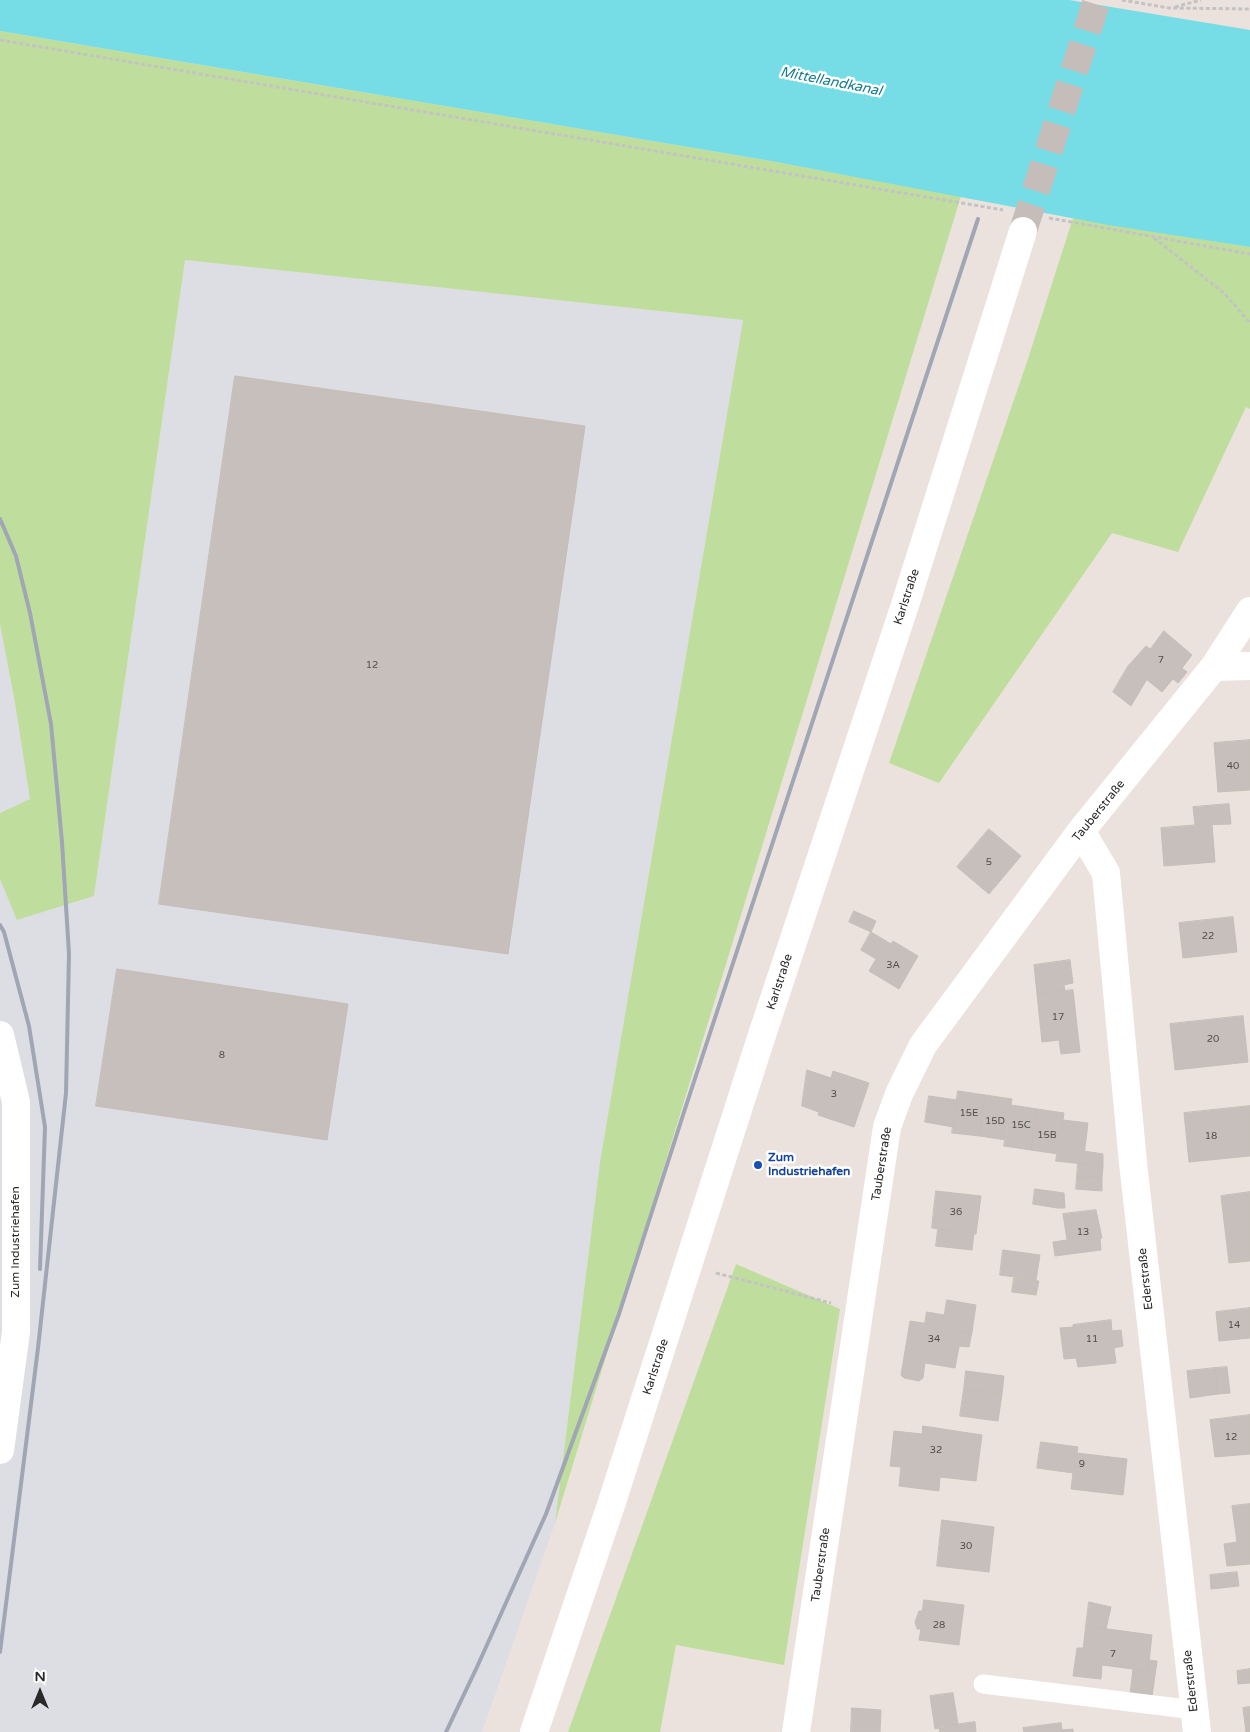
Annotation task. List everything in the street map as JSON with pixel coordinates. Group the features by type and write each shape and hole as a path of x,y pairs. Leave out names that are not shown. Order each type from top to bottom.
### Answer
{"street":[{"name":"Karlstraße","path":"535,1728 611,1505 764,1029 1034,224"},
{"name":"Tauberstraße","path":"796,1732 888,1127 898,1094 923,1046 1081,832 1214,667 1250,611"},
{"path":"1214,667 1250,666"},
{"name":"Ederstraße","path":"1081,832 1106,873 1133,1163 1196,1721"},
{"name":"Zum Industriehafen","path":"0,1035 16,1102 16,1332 0,1450"}],"lane":[{"path":"983,1684 1196,1721"}],"path":[{"path":"1122,0 1169,8 1250,9"},
{"path":"1169,8 1201,0"},
{"path":"0,40 1006,210"},
{"path":"1034,224 1152,237 1250,254"},
{"path":"1152,237 1224,293 1250,323"},
{"path":"689,1266 835,1304"}],"shaded area":[{"path":"185,260 743,320 600,1162 555,1523 482,1732 0,1732 0,879 17,920 94,896"},
{"path":"0,624 30,799 0,813"}],"green space":[{"path":"0,31 771,161 961,196 555,1523 600,1162 743,320 185,260 94,896 17,920 0,879 0,813 30,799 0,624"},
{"path":"1073,218 1250,247 1250,409 1246,407 1178,552 1112,533 939,783 889,763 1027,362"},
{"path":"736,1264 840,1309 784,1665 676,1645 660,1732 568,1732"}],"water":[{"name":"Mittellandkanal","path":"0,0 1069,0 1250,30 1250,247 1108,225 771,161 0,31"}],"building":[{"path":"235,376 585,426 508,954 159,904"},
{"path":"1164,631 1192,655 1182,668 1187,672 1178,683 1173,679 1162,692 1129,665 1146,646 1150,649"},
{"path":"1129,665 1147,679 1131,706 1113,692"},
{"path":"1250,740 1250,790 1218,792 1214,743"},
{"path":"1229,804 1231,824 1195,825 1193,807"},
{"path":"1212,824 1215,862 1164,866 1161,828"},
{"path":"989,829 1021,856 989,894 957,867"},
{"path":"854,911 876,921 871,932 849,922"},
{"path":"1233,917 1237,952 1183,958 1179,923"},
{"path":"871,932 891,944 893,941 918,956 899,989 869,971 876,959 861,950"},
{"path":"1070,960 1073,983 1064,985 1065,991 1037,994 1034,965"},
{"path":"117,969 348,1004 327,1140 96,1106"},
{"path":"1073,990 1080,1052 1061,1054 1059,1040 1042,1042 1037,994"},
{"path":"1243,1016 1248,1062 1175,1070 1170,1024"},
{"path":"807,1070 831,1078 833,1071 869,1083 854,1127 818,1115 819,1112 802,1106"},
{"path":"958,1091 985,1095 980,1136 952,1133"},
{"path":"985,1095 1012,1099 1006,1140 980,1136"},
{"path":"929,1096 957,1100 953,1127 925,1122"},
{"path":"1011,1105 1037,1109 1031,1150 1004,1146"},
{"path":"1250,1106 1250,1156 1189,1162 1184,1113"},
{"path":"1037,1109 1064,1113 1058,1154 1031,1150"},
{"path":"1063,1120 1088,1123 1083,1164 1056,1161"},
{"path":"1084,1151 1103,1154 1103,1167 1083,1164"},
{"path":"1078,1163 1103,1167 1102,1177 1077,1176"},
{"path":"1077,1176 1102,1177 1102,1191 1076,1189"},
{"path":"1035,1189 1064,1193 1065,1208 1033,1204"},
{"path":"936,1191 981,1196 976,1234 932,1228"},
{"path":"1250,1192 1250,1261 1229,1263 1221,1196"},
{"path":"1096,1210 1102,1238 1100,1239 1101,1250 1055,1256 1053,1242 1067,1240 1063,1214"},
{"path":"938,1229 974,1233 972,1250 936,1246"},
{"path":"1003,1250 1040,1255 1036,1280 1000,1275"},
{"path":"1014,1278 1039,1281 1036,1295 1012,1292"},
{"path":"947,1300 976,1305 972,1332 962,1331 955,1368 925,1363 923,1378 919,1381 904,1378 901,1375 910,1321 942,1326"},
{"path":"1250,1308 1250,1338 1219,1341 1216,1312"},
{"path":"927,1312 944,1315 942,1326 925,1323"},
{"path":"1111,1320 1112,1331 1121,1330 1123,1346 1114,1348 1116,1363 1078,1367 1076,1358 1064,1359 1060,1328"},
{"path":"962,1331 972,1332 969,1347 959,1346"},
{"path":"1227,1367 1230,1393 1218,1394 1215,1368"},
{"path":"1215,1368 1218,1394 1190,1398 1187,1371"},
{"path":"966,1371 1004,1376 1002,1394 964,1389"},
{"path":"964,1389 1002,1394 998,1421 960,1416"},
{"path":"1250,1415 1250,1454 1215,1457 1210,1420"},
{"path":"923,1426 982,1435 976,1481 940,1477 939,1491 899,1486 901,1467 890,1466 894,1431 922,1434"},
{"path":"1041,1442 1078,1447 1077,1453 1127,1459 1123,1495 1071,1489 1073,1473 1037,1468"},
{"path":"1250,1504 1250,1564 1227,1566 1224,1544 1237,1542 1232,1506"},
{"path":"942,1520 994,1527 989,1572 937,1566"},
{"path":"1237,1572 1239,1586 1211,1589 1210,1575"},
{"path":"924,1600 964,1605 959,1645 919,1640 921,1629 917,1629 915,1622 919,1611 922,1611"},
{"path":"1089,1602 1111,1607 1106,1629 1086,1626"},
{"path":"1086,1626 1152,1635 1148,1671 1102,1665 1101,1679 1073,1676 1077,1648 1083,1648"},
{"path":"1149,1660 1157,1661 1152,1697 1130,1694 1133,1669 1148,1671"},
{"path":"1250,1669 1250,1683 1238,1684 1237,1671"},
{"path":"953,1693 958,1724 935,1729 930,1696"},
{"path":"1250,1707 1250,1732 1246,1732 1243,1708"},
{"path":"852,1708 881,1710 880,1732 851,1732"},
{"path":"975,1722 976,1732 940,1732 939,1727"},
{"path":"1061,1723 1062,1730 1073,1729 1073,1732 1024,1732 1023,1728"}],"tunnel":[{"path":"1023,231 1097,0"}],"railway":[{"path":"446,1732 546,1514 619,1314 978,219"},
{"path":"0,519 16,556 30,613 51,724 62,842 69,954 66,1093 38,1348 0,1652"},
{"path":"0,925 4,932 29,1026 45,1127 40,1269"}],"place":[{"name":"Zum Industriehafen","path":"758,1165"}]}
